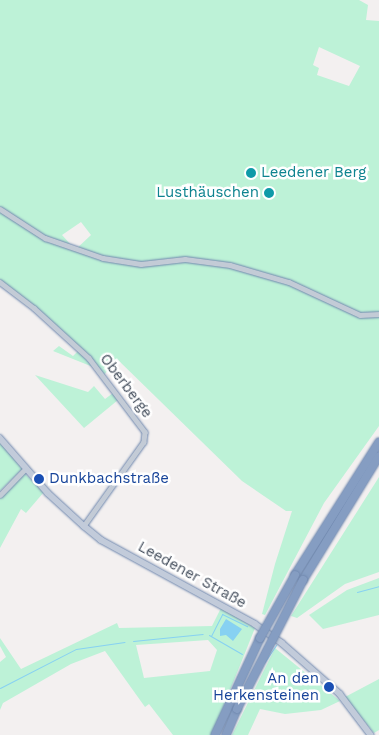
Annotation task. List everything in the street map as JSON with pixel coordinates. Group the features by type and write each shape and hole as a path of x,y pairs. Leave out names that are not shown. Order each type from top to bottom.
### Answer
{"highway":[{"path":"215,735 228,705 295,575 379,442"},
{"path":"226,735 237,709 303,580 379,456"}],"street":[{"path":"0,209 45,238 114,260 141,264 185,259 230,264 289,282 360,315 379,314"},
{"name":"Oberberge","path":"0,282 34,308 89,358 145,432 144,442 84,526"},
{"name":"Leedener Straße","path":"0,438 26,469 84,526 101,540 255,624 282,643 340,694 371,735"},
{"path":"0,494 26,469"}],"green space":[{"path":"0,0 359,0 368,5 366,20 379,21 379,426 324,503 265,615 262,614 275,564 292,511 286,511 242,481 117,359 104,375 87,353 0,280","holes":["319,47 360,66 349,86 317,75 319,68 313,65","81,222 91,235 74,251 39,237 40,234 72,246 62,235"]},
{"path":"59,346 73,356 78,351 93,367 53,351"},
{"path":"35,375 88,392 94,386 105,399 113,393 118,400 84,428"},
{"path":"0,441 22,469 0,491"},
{"path":"24,473 44,492 26,513 21,509 0,548 0,498"},
{"path":"379,477 379,572 345,584 297,618 291,616"},
{"path":"379,578 379,615 323,629 309,615 347,590"},
{"path":"221,608 255,628 212,735 173,735 149,704 145,707 105,651 71,664 3,703 0,710 0,662 6,657 0,646 0,638 21,669 117,623 119,628 212,626","holes":["208,640 217,650 210,671 144,678 136,645"]},
{"path":"275,648 340,701 321,710 285,714 260,709 248,735 232,735"},
{"path":"379,679 379,730 374,733 345,697"}],"water":[{"path":"226,619 242,629 233,641 226,635 220,636 220,629"}],"waterway":[{"path":"357,592 379,586"},
{"path":"211,636 222,614 247,626"},
{"path":"133,641 203,634"},
{"path":"209,635 242,654"},
{"path":"0,688 76,649 124,642"},
{"path":"264,663 276,645"}],"place":[{"name":"Leedener Berg","path":"251,173"},
{"name":"Lusthäuschen","path":"269,193"},
{"name":"Dunkbachstraße","path":"39,479"},
{"name":"An den Herkensteinen","path":"329,687"}]}
